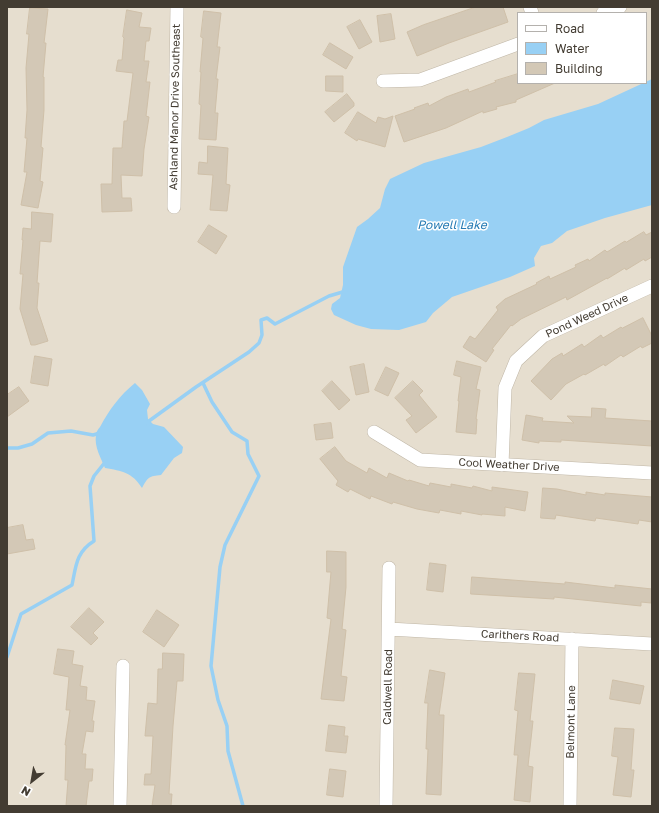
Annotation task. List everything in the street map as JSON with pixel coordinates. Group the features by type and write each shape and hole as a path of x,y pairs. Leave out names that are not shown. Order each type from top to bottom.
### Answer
{"street":[{"name":"Ashland Manor Drive Southeast","path":"174,207 177,7"},
{"path":"607,12 620,7"},
{"path":"383,81 420,80 517,44"},
{"name":"Pond Weed Drive","path":"502,465 505,388 516,361 543,336 652,286"},
{"name":"Cool Weather Drive","path":"374,432 420,460 652,473"},
{"name":"Caldwell Road","path":"386,806 389,568"},
{"name":"Carithers Road","path":"389,629 652,644"},
{"name":"Belmont Lane","path":"570,806 572,639"},
{"path":"120,806 123,666"}],"shaded area":[{"path":"7,7 652,7 652,806 7,806"}],"water":[{"name":"Powell Lake","path":"652,79 652,205 605,218 567,231 552,243 541,246 534,258 535,266 510,277 452,297 433,313 426,322 399,330 371,329 356,325 334,315 331,309 332,304 340,298 343,285 343,267 357,227 380,208 385,189 390,179 424,163 481,147 529,128 544,120 598,104 641,84 647,84 647,81"},
{"path":"135,383 142,390 150,404 147,410 148,419 153,424 164,427 183,447 182,453 174,458 161,475 149,478 142,488 130,475 117,470 105,468 96,444 97,431 107,415 124,393"}],"building":[{"path":"476,7 503,7 508,22 417,56 407,32"},
{"path":"30,8 48,9 44,43 46,43 43,77 44,110 41,147 43,148 40,181 43,182 38,208 21,205 27,172 24,172 27,138 25,138 27,110 26,68 29,34 27,34"},
{"path":"127,10 142,13 139,27 151,28 149,41 146,41 144,61 149,61 146,82 150,82 146,116 149,117 142,176 121,175 122,198 131,198 132,211 102,212 101,184 112,184 113,148 122,148 124,121 127,121 133,73 116,71 118,60 122,60 123,37"},
{"path":"204,11 221,13 217,47 220,47 216,79 218,79 215,113 218,113 216,140 199,139 201,105 199,104 200,72 203,38 201,37"},
{"path":"391,14 395,39 380,42 377,16"},
{"path":"360,20 372,42 359,49 347,27"},
{"path":"330,43 353,57 346,69 323,55"},
{"path":"517,74 517,84 553,84 516,100 516,102 496,107 497,109 483,113 483,111 446,128 404,142 395,116 428,103 429,106 446,97 468,89 469,92 496,82 495,81"},
{"path":"326,76 343,76 343,92 326,91"},
{"path":"347,94 354,103 354,106 334,122 325,112"},
{"path":"358,112 376,123 378,117 385,119 393,116 385,147 358,139 357,141 345,133"},
{"path":"208,146 228,148 226,184 230,185 227,211 210,210 213,175 198,174 199,162 207,163"},
{"path":"32,212 53,214 51,242 40,241 37,283 39,283 37,308 48,341 35,345 31,345 20,309 23,274 20,274 23,228 31,229"},
{"path":"209,225 227,236 216,254 198,242"},
{"path":"644,232 646,235 652,232 652,257 645,261 644,259 626,270 625,268 567,300 566,297 521,319 512,326 511,325 492,349 494,350 486,362 463,347 470,336 475,339 498,310 496,307 505,299 537,284 536,283 549,276 550,279 576,267 575,265 588,259 589,261 605,250 607,252"},
{"path":"643,318 652,336 652,343 642,348 641,346 623,357 621,355 605,366 604,364 566,384 551,400 531,381 552,359 562,353 563,356 582,344 584,347 601,335 603,338 621,327 622,328"},
{"path":"35,356 52,359 48,386 31,383"},
{"path":"457,361 481,367 476,389 480,390 476,419 476,434 456,432 461,377 454,375"},
{"path":"364,364 369,392 356,395 350,367"},
{"path":"386,367 399,373 388,396 375,390"},
{"path":"332,381 350,400 339,410 322,391"},
{"path":"413,381 423,391 419,395 437,417 416,433 406,420 412,416 395,398"},
{"path":"19,387 29,401 7,417 7,395"},
{"path":"592,408 606,409 605,418 652,421 652,446 561,440 561,442 539,441 539,443 522,440 526,415 543,418 542,421 574,423 567,416 591,417"},
{"path":"331,423 333,438 316,440 314,425"},
{"path":"335,447 346,461 367,473 369,468 387,478 389,473 408,481 409,480 429,486 430,483 451,487 451,484 472,488 473,486 492,491 492,487 528,492 525,511 505,507 505,516 482,515 461,511 461,514 440,510 439,513 417,509 393,502 392,504 371,496 370,499 350,489 348,492 336,485 338,481 320,459"},
{"path":"543,488 557,489 586,495 586,492 605,495 605,493 652,497 652,522 639,520 638,524 596,518 595,521 556,515 555,519 541,518"},
{"path":"23,525 26,540 33,539 35,549 7,554 7,528"},
{"path":"327,551 346,552 346,587 342,629 346,630 341,676 347,677 344,701 321,699 331,619 327,618 331,572 327,572"},
{"path":"430,563 446,565 443,592 427,590"},
{"path":"472,577 565,584 565,582 615,588 615,585 652,589 651,603 641,602 641,606 554,597 554,599 471,594"},
{"path":"89,608 104,622 93,633 98,638 91,645 71,627"},
{"path":"157,610 179,625 164,647 143,632"},
{"path":"58,649 74,651 72,664 83,666 80,686 87,687 86,700 95,701 92,721 94,721 93,732 86,731 82,754 86,754 85,769 93,769 92,781 89,781 86,806 66,806 68,780 65,780 65,745 70,710 66,710 69,677 54,674"},
{"path":"163,653 184,654 183,681 177,681 169,794 172,794 171,806 152,806 155,785 144,785 145,774 151,774 153,736 145,736 148,703 157,704 158,669 162,669"},
{"path":"430,670 445,673 439,715 444,715 441,795 426,794 428,703 425,703"},
{"path":"519,673 535,674 530,721 533,721 528,766 533,767 530,802 514,800 518,755 514,755 518,711 515,710"},
{"path":"613,680 644,686 640,704 610,699"},
{"path":"329,725 345,727 344,736 348,736 346,753 326,751"},
{"path":"615,728 634,729 631,770 634,770 631,797 613,795 618,757 612,756"},
{"path":"330,769 346,771 343,797 327,795"}],"waterway":[{"path":"148,424 149,421 196,387 249,352 259,343 262,335 261,320 267,318 275,324 329,296 346,291"},
{"path":"203,383 212,402 232,432 247,441 248,454 259,476 225,545 220,567 211,666 218,700 227,726 228,751 243,806"},
{"path":"7,448 18,448 32,444 48,433 71,431 93,435 100,433"},
{"path":"7,657 21,614 72,585 80,555 88,545 94,541 90,486 94,476 106,461"}]}
